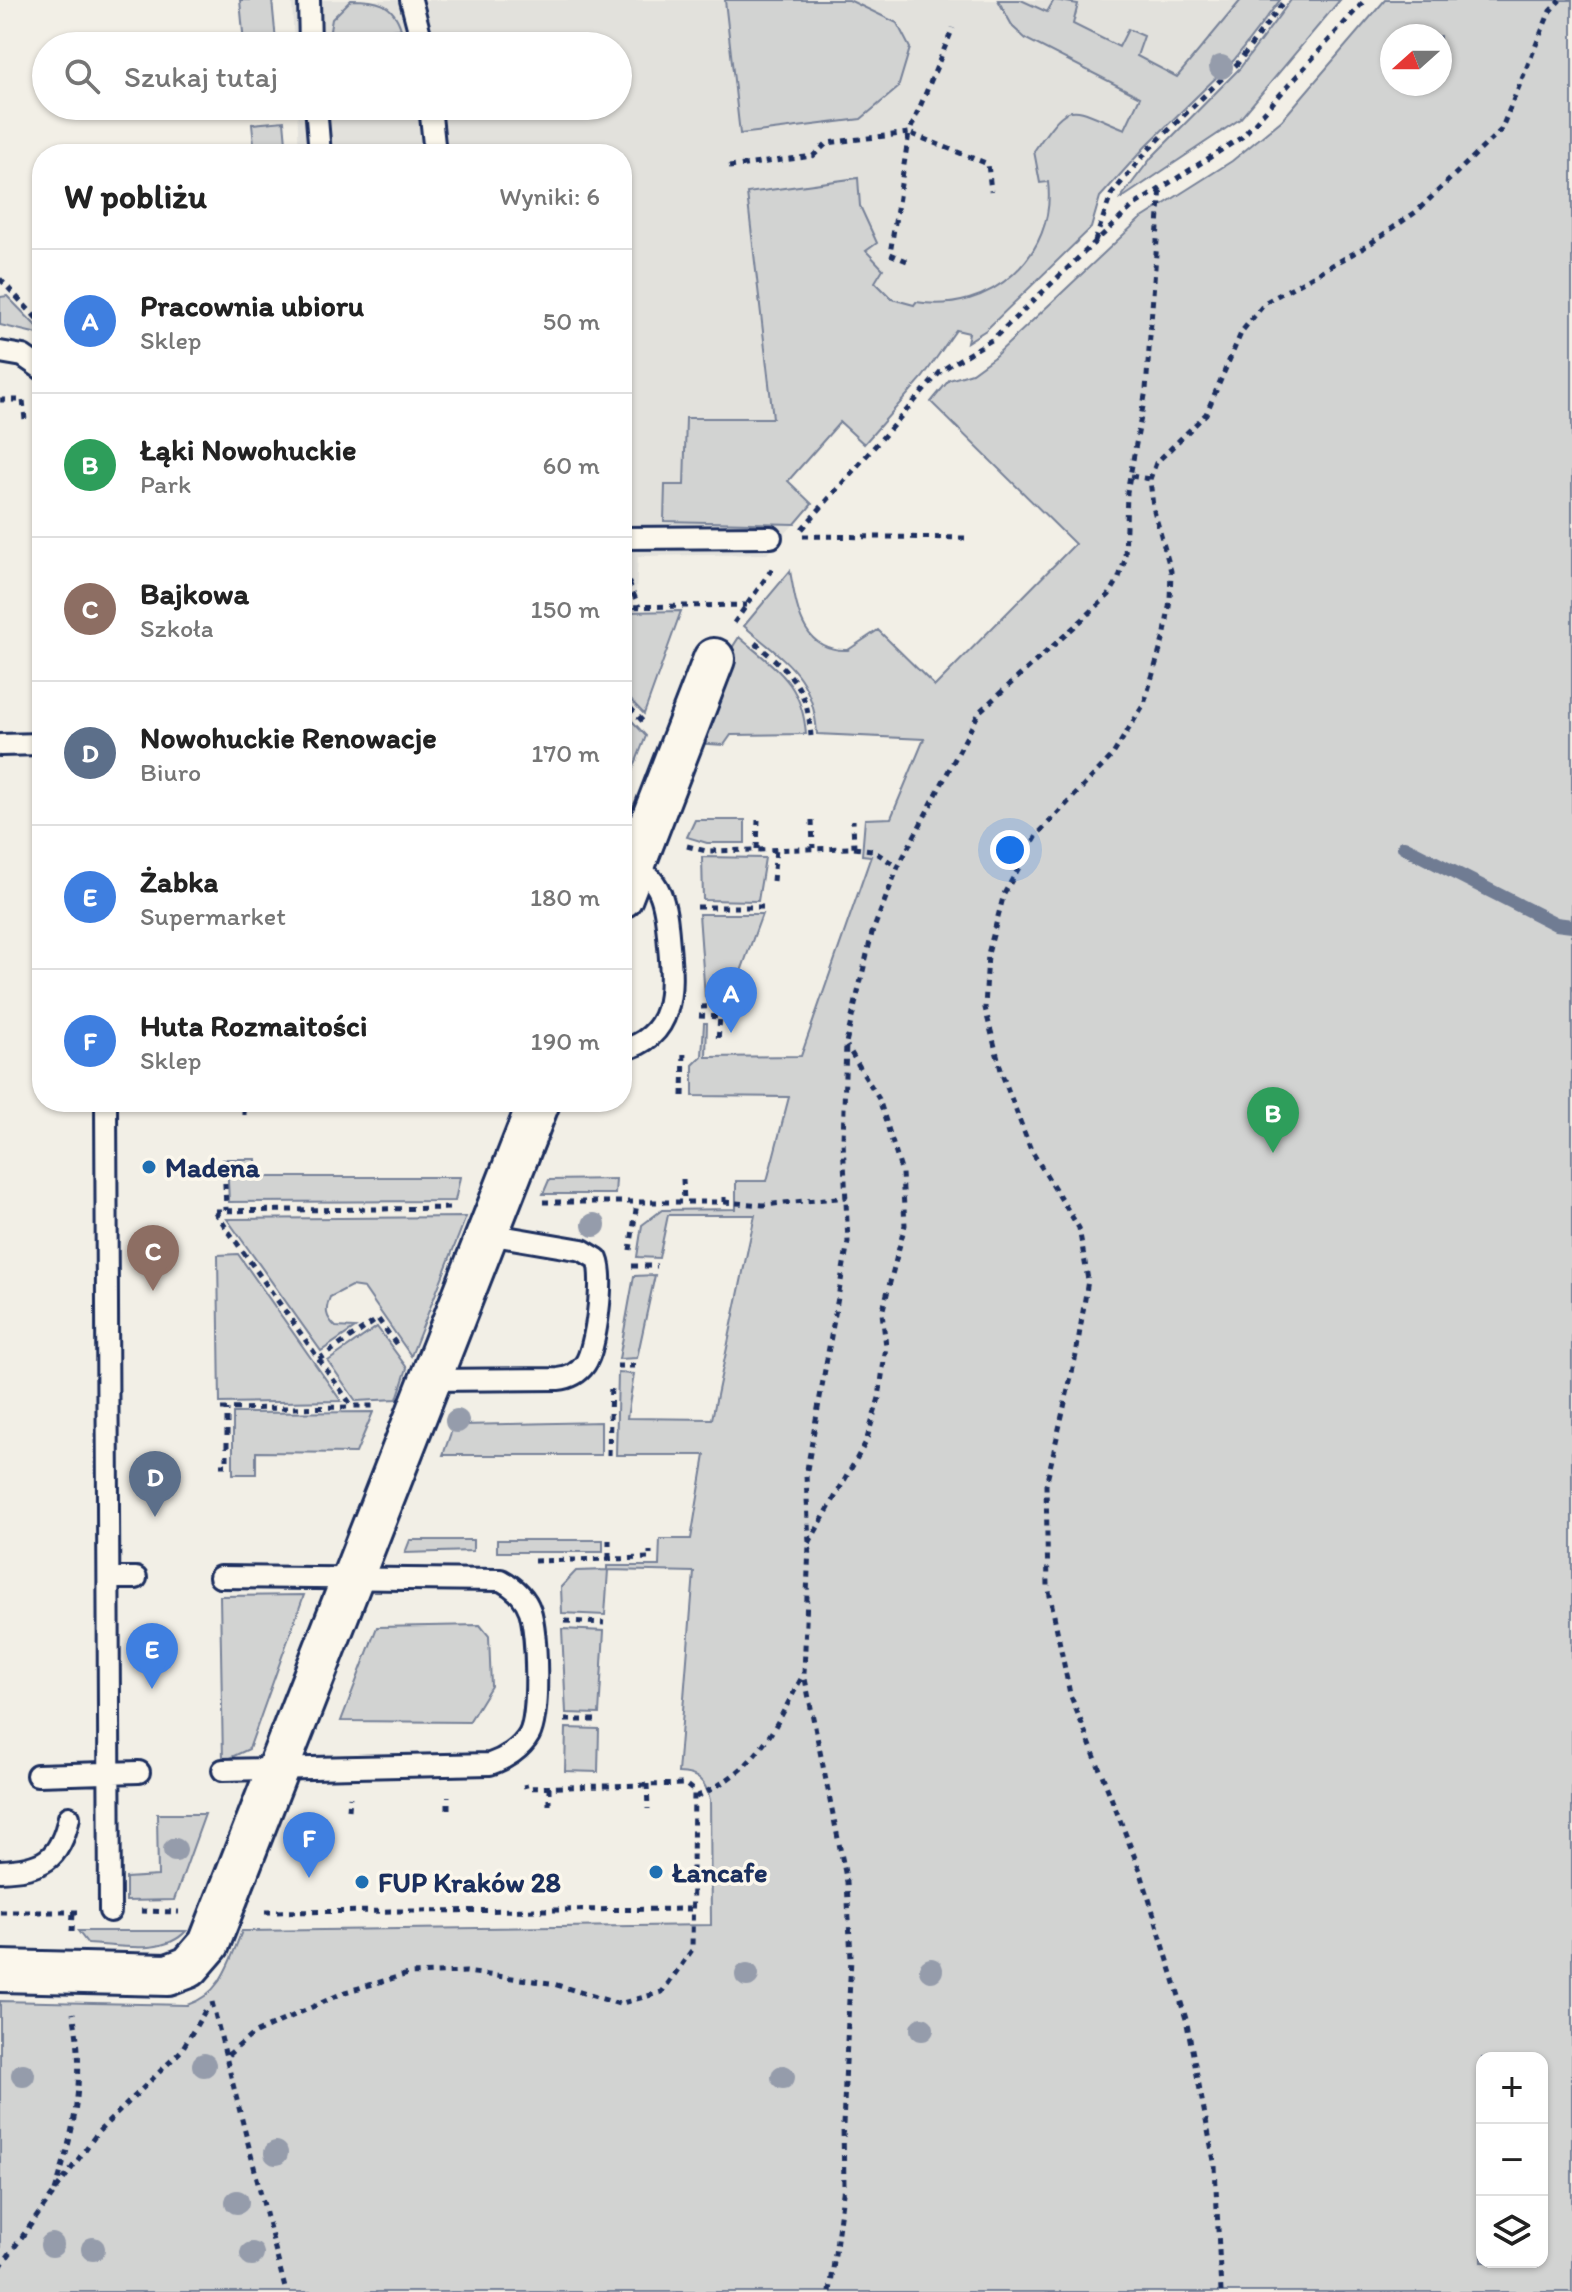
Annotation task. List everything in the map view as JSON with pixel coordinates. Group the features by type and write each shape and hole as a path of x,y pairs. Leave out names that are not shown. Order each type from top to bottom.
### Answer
{"street":[{"path":"632,862 714,659"},
{"path":"0,1971 160,1976 183,1971 196,1962 239,1912 277,1769 535,1112"}],"lane":[{"path":"309,0 310,32"},
{"path":"411,0 419,32"},
{"path":"317,120 319,144"},
{"path":"431,120 434,144"},
{"path":"0,352 23,356 32,362"},
{"path":"632,538 771,537"},
{"path":"0,745 32,744"},
{"path":"632,877 650,878 664,900 672,996 666,1017 656,1032 632,1046"},
{"path":"106,1112 110,1911"},
{"path":"430,1380 558,1379 578,1372 587,1361 602,1280 597,1259 582,1250 488,1234"},
{"path":"220,1577 492,1578 518,1591 532,1624 535,1709 530,1733 509,1755 480,1765 223,1770"},
{"path":"109,1578 136,1578"},
{"path":"37,1775 139,1772"},
{"path":"0,1871 27,1870 51,1858 65,1835 69,1817"}],"path":[{"path":"1094,242 1111,195 1148,150 1237,64 1285,0"},
{"path":"966,538 796,536 942,370 993,339 1094,242 1161,186 1242,137 1365,0"},
{"path":"1221,2292 1215,2166 1186,2019 1141,1873 1070,1694 1048,1586 1046,1485 1076,1355 1088,1280 1079,1228 1031,1150 1002,1074 985,1008 988,954 1004,894 1038,834 1112,756 1144,704 1165,633 1170,600 1171,571 1153,507 1150,479 1156,463 1206,414 1242,331 1266,302 1365,247 1416,212 1501,130 1550,11 1560,0"},
{"path":"907,261 890,254 909,133 953,28"},
{"path":"729,167 813,156 827,143 909,133 988,164 991,191"},
{"path":"830,2292 844,2186 843,2125 851,1958 847,1882 804,1674 809,1544 806,1475 848,1242 843,1141 846,1043 872,933 898,867 980,711 1109,595 1118,580 1125,560 1131,476 1146,390 1161,186"},
{"path":"0,279 32,313"},
{"path":"0,400 23,400 25,420"},
{"path":"1131,476 1150,479"},
{"path":"714,659 733,625 779,559"},
{"path":"632,607 747,605"},
{"path":"733,625 790,672 808,707 811,736"},
{"path":"757,849 758,820"},
{"path":"812,820 813,848"},
{"path":"853,820 854,848"},
{"path":"683,845 706,851 854,848 872,850 898,867"},
{"path":"773,881 776,849"},
{"path":"693,907 764,907"},
{"path":"700,1007 729,1006"},
{"path":"696,1016 720,1017 718,1041"},
{"path":"809,1544 866,1442 879,1398 886,1346 882,1313 905,1225 902,1173 879,1099 846,1043"},
{"path":"224,1159 226,1211"},
{"path":"683,1179 684,1203"},
{"path":"627,1194 627,1204"},
{"path":"724,1194 724,1202"},
{"path":"528,1202 724,1202 763,1205 847,1197"},
{"path":"352,1406 215,1211 456,1208"},
{"path":"627,1266 657,1266"},
{"path":"319,1359 378,1319 401,1351"},
{"path":"612,1366 636,1366"},
{"path":"220,1465 227,1465 224,1409 381,1405"},
{"path":"609,1540 609,1558"},
{"path":"529,1560 545,1563 650,1558 650,1551"},
{"path":"556,1621 604,1623"},
{"path":"696,1797 724,1784 747,1767 766,1743 804,1674"},
{"path":"560,1720 599,1720"},
{"path":"228,2055 253,2034 345,1992 408,1974 466,1972 550,1983 619,2004 662,1992 692,1950 696,1797 685,1784 526,1788 509,1755"},
{"path":"647,1784 648,1809"},
{"path":"549,1787 549,1809"},
{"path":"0,1912 695,1909"},
{"path":"196,1962 228,2055 286,2292"},
{"path":"0,2267 11,2247 98,2132 181,2051 211,1999"},
{"path":"53,2195 70,2145 79,2092 79,2042 72,2007"}],"shaded area":[{"path":"240,0 272,0 275,32 243,32"},
{"path":"292,0 1258,0 969,333 953,329 782,424 787,481 812,504 767,554 638,556 636,592 632,592 632,144 299,144 298,120 632,120 632,32 293,32"},
{"path":"351,0 368,1 388,8 401,29 330,32 332,19"},
{"path":"725,0 849,0 897,23 910,48 898,88 861,119 740,134"},
{"path":"998,0 1021,0 1047,12 1054,0 1078,4 1073,24 1119,47 1128,29 1144,36 1137,56 1177,77 1241,0 1280,0 1234,60 1146,146 1100,197 1091,228 986,330 967,342 969,333 956,330 923,377 864,444 840,422 788,481 812,504 795,524 664,521 665,485 684,485 686,418 773,418 747,193 858,178 860,206 877,243 866,251 883,269 875,282 892,299 914,305 916,302 943,304 969,299 993,289 1013,274 1030,255 1042,233 1048,209 1048,182 1040,183 1034,151 1056,121 1073,111 1082,112 1125,129 1140,97 1026,39 1013,27"},
{"path":"1291,0 1340,0 1240,119 1119,200 1152,157 1240,68"},
{"path":"1385,0 1572,0 1572,2292 0,2292 0,2001 187,2005 209,1993 223,1976 242,1931 711,1925 710,1800 700,1780 678,1773 694,1572 608,1570 605,1615 562,1613 561,1587 576,1571 607,1570 607,1566 659,1566 660,1539 691,1539 705,1455 616,1455 618,1373 634,1374 627,1418 712,1419 755,1215 668,1215 659,1258 637,1257 642,1225 662,1210 736,1209 736,1181 767,1181 789,1097 693,1096 693,1065 702,1056 704,1023 707,1023 706,1057 801,1056 871,856 862,855 865,819 891,818 924,739 817,734 810,697 795,671 744,626 790,571 799,613 811,636 820,644 848,650 878,630 935,686 1075,544 931,402 949,380 972,373 994,357 1139,220 1232,161 1282,120"},
{"path":"284,121 286,144 254,144 252,124"},
{"path":"7,296 32,322 32,333 0,325 0,297"},
{"path":"681,611 644,714 632,701 632,612"},
{"path":"739,637 775,668 793,689 799,701 806,734 731,735 724,745 695,743 723,662"},
{"path":"632,721 646,736 632,772"},
{"path":"695,820 745,820 745,843 707,843 687,837"},
{"path":"702,857 765,858 758,901 703,900"},
{"path":"699,914 762,914 732,996 705,997"},
{"path":"227,1159 256,1159 256,1177 460,1177 455,1201 229,1202"},
{"path":"616,1179 615,1194 543,1194 549,1180"},
{"path":"466,1217 411,1356 364,1288 351,1286 330,1297 327,1313 336,1327 355,1328 321,1351 227,1219"},
{"path":"238,1254 341,1401 220,1403 218,1255"},
{"path":"655,1275 637,1358 619,1359 634,1276"},
{"path":"377,1327 407,1368 397,1399 356,1401 328,1361"},
{"path":"373,1412 356,1453 256,1452 256,1474 233,1474 233,1413"},
{"path":"458,1413 462,1425 601,1422 601,1455 443,1455"},
{"path":"410,1540 473,1540 473,1551 405,1553"},
{"path":"497,1540 603,1540 603,1552 497,1552"},
{"path":"304,1595 249,1749 223,1761 220,1596"},
{"path":"480,1625 489,1636 491,1686 469,1722 341,1721 377,1627"},
{"path":"562,1629 604,1631 599,1714 566,1713"},
{"path":"566,1728 599,1729 598,1772 565,1771"},
{"path":"157,1814 205,1814 174,1900 126,1901 126,1878 158,1876"},
{"path":"78,1931 186,1931 166,1944 140,1947 88,1944"}],"waterway":[{"path":"1404,847 1556,924 1572,926"}],"place":[{"name":"Pracownia ubioru","path":"731,1033"},
{"name":"Łąki Nowohuckie","path":"1273,1153"},
{"name":"Madena","path":"149,1167"},
{"name":"Bajkowa","path":"153,1291"},
{"name":"Nowohuckie Renowacje","path":"155,1517"},
{"name":"Żabka","path":"152,1689"},
{"name":"Łancafe","path":"656,1872"},
{"name":"Huta Rozmaitości","path":"309,1878"},
{"name":"FUP Kraków 28","path":"362,1882"}]}
